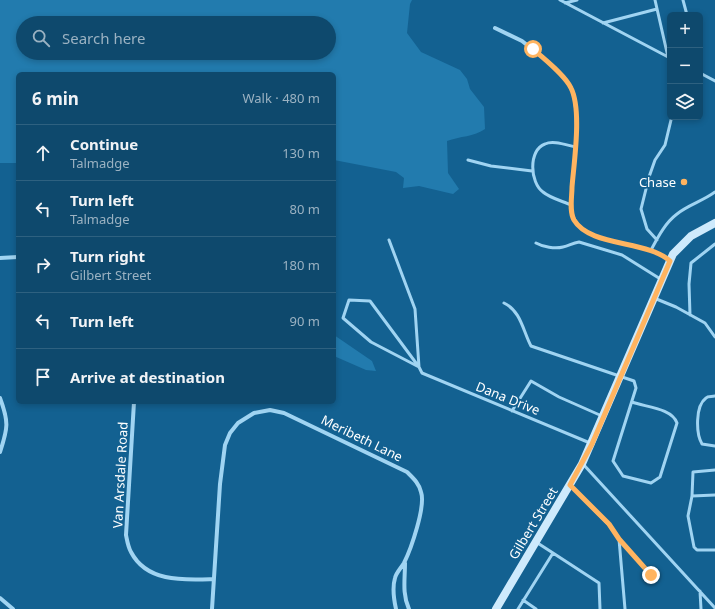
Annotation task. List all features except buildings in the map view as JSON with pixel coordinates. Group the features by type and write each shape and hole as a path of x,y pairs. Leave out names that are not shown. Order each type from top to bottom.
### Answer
{"street":[{"path":"495,28 522,41 541,56"},
{"name":"Gilbert Street","path":"496,609 570,485 592,444 670,261 679,247 691,236 715,223"},
{"path":"0,258 16,256"},
{"path":"0,398 6,413 7,427 0,452"},
{"name":"Van Arsdale Road","path":"134,404 126,535 131,553 143,566 157,576 183,580 214,580"},
{"name":"Meribeth Lane","path":"212,609 225,445 230,433 238,423 254,413 270,410 296,417 407,472 417,482 422,492 422,502 419,519 405,562 395,577 394,597 396,609"},
{"name":"Meribeth Lane","path":"405,562 404,592 409,609"},
{"path":"0,598 13,609"}],"lane":[{"path":"560,0 667,56"},
{"path":"565,3 577,0"},
{"path":"655,0 667,49"},
{"path":"683,0 686,12"},
{"path":"603,23 657,9"},
{"path":"541,56 561,74 571,88 575,100 576,147 571,205 574,220 586,231 624,244 651,250 664,256 670,261"},
{"path":"703,74 715,81"},
{"path":"656,240 647,229 642,209 649,177 655,160 664,145 671,120"},
{"path":"571,205 543,193 535,184 532,171 536,150 540,146 546,143 553,143 576,147"},
{"path":"468,160 491,166 532,171"},
{"path":"651,250 662,229 677,214 704,200 715,192"},
{"path":"389,240 415,309 420,367"},
{"path":"536,243 542,246 562,248 572,243 579,242 622,255 662,280"},
{"path":"690,315 689,284 691,263 715,244"},
{"path":"654,298 676,307 705,323 715,337"},
{"path":"349,300 370,301 420,367 371,342 343,318 349,300"},
{"path":"504,304 511,306 518,314 531,346 634,381 636,388 613,461 616,468 623,476 651,483 660,477 677,423 675,418 667,412 632,402"},
{"name":"Dana Drive","path":"420,367 422,373 592,444"},
{"path":"512,410 531,380 559,397 604,417"},
{"path":"715,396 707,397 702,402 699,412 698,427 699,438 702,444 715,446"},
{"path":"582,464 715,608"},
{"path":"715,470 693,472 692,496 688,516 689,528 694,547 697,550 703,551 715,550"},
{"path":"570,485 609,524 619,539 651,575"},
{"path":"692,496 715,495"},
{"path":"619,539 625,609"},
{"path":"536,542 599,584 600,609"},
{"path":"518,609 553,553"},
{"path":"700,591 701,609"},
{"path":"523,600 536,609"}],"shaded area":[{"path":"0,0 412,0 410,4 407,33 421,52 460,70 467,79 470,89 484,107 485,129 476,134 447,141 448,173 459,189 453,194 419,186 403,188 404,178 396,172 336,160 336,72 16,72 16,163 0,163"},
{"path":"336,336 372,361 376,371 366,370 336,357"}],"place":[{"name":"Chase","path":"684,182"}],"route":[{"path":"533,49 568,82 575,100 576,147 571,200 574,220 586,231 624,244 656,251 670,261 592,444 570,485 609,524 619,539 651,575"}]}
